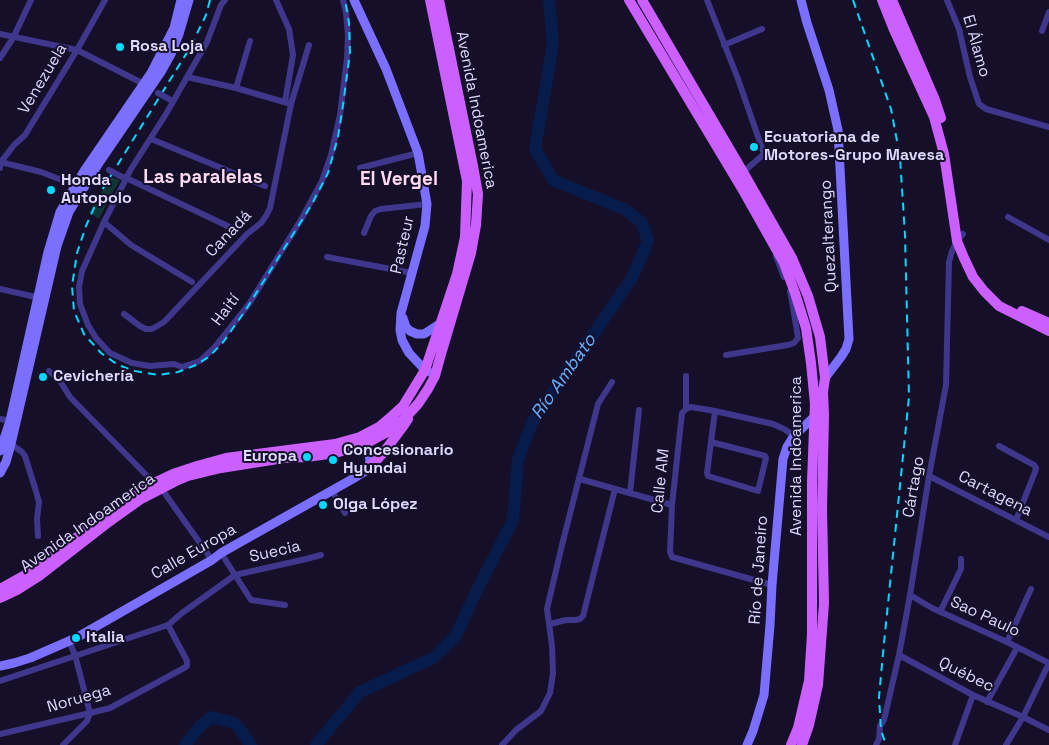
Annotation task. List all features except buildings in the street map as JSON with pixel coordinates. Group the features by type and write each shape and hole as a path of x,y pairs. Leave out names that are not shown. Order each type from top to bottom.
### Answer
{"main road":[{"name":"Avenida Indoamerica","path":"363,440 403,406 425,370 458,271 465,237 467,181 430,0"},
{"name":"Avenida Indoamerica","path":"0,589 34,570 124,501 158,485 221,468 284,458 335,453 389,431 403,420 428,388 435,376 471,253 476,225 478,194 440,0"},
{"name":"Avenida Indoamerica","path":"629,0 792,258 808,296 820,337 825,378 812,481 812,634 809,681 798,728 791,745"},
{"name":"Avenida Indoamerica","path":"642,0 740,175 757,215 784,263 806,328 815,404 820,416 824,603 818,686 809,725 802,745"},
{"path":"882,0 934,117 944,154 964,258 973,277 998,306 1049,331"},
{"path":"892,0 935,100 950,152 960,237 968,254 986,284 998,297 1012,306 1049,322"},
{"path":"369,466 376,461 404,426 410,412"},
{"name":"Avenida Indoamerica","path":"0,598 39,576 158,485"}],"street":[{"path":"0,58 14,38 31,0"},
{"name":"Venezuela","path":"0,164 14,145 25,135 105,0"},
{"path":"0,473 6,462 11,444 13,421 41,298 48,252 60,212 151,88 151,73 174,28 181,0"},
{"path":"79,187 99,163 151,88 171,54 189,0"},
{"path":"225,0 221,5 207,42 151,139 265,186"},
{"path":"187,77 236,88 288,103 293,55 289,29 276,0"},
{"name":"Haití","path":"151,139 125,177 82,271 80,304 88,325 96,338 110,353 132,363 150,366 174,364 182,367 200,361 214,348 249,304 302,218 322,181 338,127 346,72 348,36 343,0"},
{"name":"Pasteur","path":"354,0 386,69 418,153 427,204 425,226 402,313 400,330 402,340 409,353 425,370 435,376"},
{"path":"707,0 738,79 764,154 740,175"},
{"name":"Quezalterango","path":"801,0 829,90 838,130 849,339 841,357 825,378"},
{"name":"El Álamo","path":"947,0 959,29 979,104 986,109 1049,126"},
{"path":"1042,32 1049,12"},
{"path":"724,45 762,29"},
{"path":"0,34 77,50 172,100"},
{"path":"236,88 250,41"},
{"name":"Canadá","path":"124,314 146,329 152,329 164,322 247,234 261,223 270,208 288,103 308,45"},
{"path":"360,168 418,153"},
{"path":"99,163 109,170 236,230"},
{"path":"0,164 41,172 79,187"},
{"path":"364,233 375,211 427,204"},
{"path":"726,355 788,345 794,343 798,338 790,293 776,256 756,222 757,215"},
{"path":"1008,216 1049,240"},
{"path":"104,222 131,245 192,282"},
{"name":"Cártago","path":"879,743 880,726 884,720 899,655 946,385 949,262 952,251 960,237"},
{"path":"327,257 412,273"},
{"path":"0,289 41,298"},
{"path":"402,313 406,327 417,334 424,334 441,323"},
{"path":"49,371 60,381 70,397 158,485 212,560"},
{"name":"Calle AM","path":"686,376 686,409 682,413 672,505 670,552 672,557 772,585"},
{"path":"502,745 516,730 541,711 550,693 553,673 550,624 547,609 598,404 612,382"},
{"path":"686,409 691,407 715,410 773,424 794,436"},
{"path":"630,493 639,410"},
{"path":"711,442 765,456 758,491 708,476 707,473 715,410"},
{"name":"Río de Janeiro","path":"747,745 764,695 783,459 787,447 794,436 820,416"},
{"path":"0,418 13,421"},
{"path":"0,450 13,421"},
{"path":"363,440 370,460 369,466"},
{"path":"11,444 25,456 35,488 39,502 38,536"},
{"path":"999,446 1034,465 1036,468 1016,520"},
{"name":"Calle Europa","path":"0,666 30,658 69,641 212,560 221,552 332,491 366,471 369,466"},
{"name":"Cartagena","path":"929,476 1049,537"},
{"path":"580,480 672,505"},
{"path":"550,624 566,620 576,620 583,616 616,489"},
{"path":"332,491 345,513"},
{"path":"221,552 251,600 285,604"},
{"name":"Suecia","path":"235,575 321,555"},
{"path":"940,612 961,569 961,559"},
{"path":"0,681 168,625 235,575"},
{"path":"1007,642 1030,589"},
{"name":"Sao Paulo","path":"910,594 940,612 1049,663"},
{"name":"Noruega","path":"0,734 110,708 187,666 187,661 168,625"},
{"path":"63,745 86,721 90,713 75,655 69,641"},
{"path":"987,702 1017,648"},
{"name":"Québec","path":"899,655 973,695 1049,730"},
{"path":"1006,745 1023,717 1049,663"},
{"path":"955,745 973,695"}],"green space":[{"path":"111,177 120,180 99,219 89,212"}],"waterway":[{"name":"Río Ambato","path":"316,745 360,692 433,658 456,636 513,520 518,460 532,423 632,278 648,241 642,223 626,210 553,180 535,149 553,44 549,0"},
{"name":"Río Ambato","path":"185,745 200,726 211,717 235,723 251,745"}],"railway":[{"path":"210,0 206,15 191,46 102,190 86,226 77,253 72,286 74,311 84,334 101,353 118,365 135,371 159,375 178,372 196,365 210,356 224,341 245,311 312,204 328,173 338,137 350,52 349,23 345,0"},
{"path":"853,0 891,109 900,157 905,235 909,397 879,697 881,730 886,745"}],"place":[{"name":"Rosa Loja","path":"120,47"},
{"name":"Ecuatoriana de Motores-Grupo Mavesa","path":"754,147"},
{"name":"Honda Autopolo","path":"51,190"},
{"name":"Cevichería","path":"43,377"},
{"name":"Europa","path":"307,457"},
{"name":"Concesionario Hyundai","path":"333,460"},
{"name":"Olga López","path":"323,505"},
{"name":"Italia","path":"76,638"}],"district":[{"name":"Las paralelas","path":"203,178"},
{"name":"El Vergel","path":"399,180"}]}
